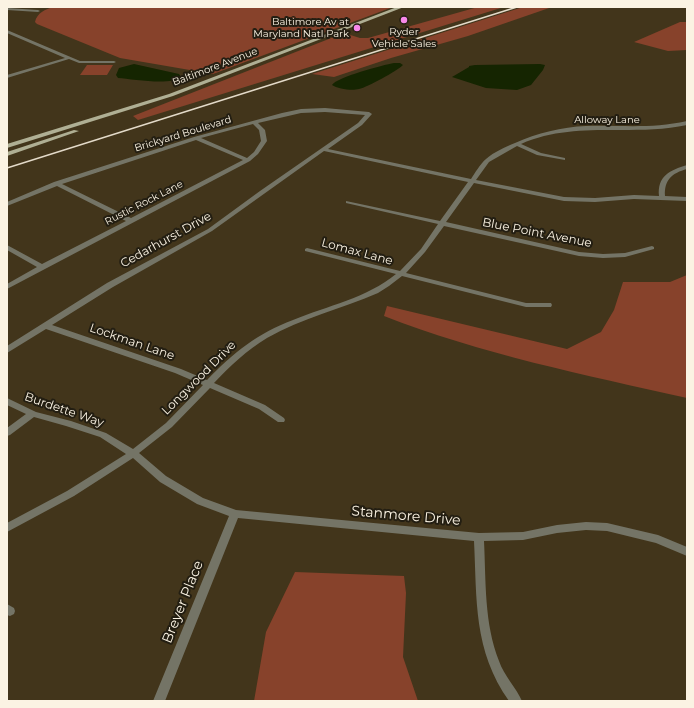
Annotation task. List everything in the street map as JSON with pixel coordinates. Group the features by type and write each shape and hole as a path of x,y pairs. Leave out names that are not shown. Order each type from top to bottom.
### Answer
{"main road":[{"name":"Baltimore Avenue","path":"7,146 171,95 402,7"},
{"name":"Baltimore Avenue","path":"7,154 147,106 171,95"}],"street":[{"path":"7,9 38,11"},
{"path":"7,32 79,62 114,62"},
{"path":"7,77 68,58"},
{"name":"Brickyard Boulevard","path":"7,204 56,183 196,138 293,112 313,110 370,114"},
{"name":"Cedarhurst Drive","path":"7,350 110,284 210,230 262,192 325,150 360,124 370,114"},
{"name":"Rustic Rock Lane","path":"7,287 42,267 248,160 256,153 264,141 262,130 254,122"},
{"name":"Alloway Lane","path":"472,181 487,161 500,152 531,137 566,130 587,128 645,130 660,129 687,123"},
{"path":"196,138 248,160"},
{"path":"517,144 539,154 563,159"},
{"path":"325,150 564,199 594,200 634,197 687,199"},
{"path":"662,198 661,188 663,182 671,172 687,167"},
{"name":"Longwood Drive","path":"7,528 59,501 134,454 185,410 234,358 251,344 303,317 376,291 401,275 420,255 472,181"},
{"path":"56,183 131,221"},
{"name":"Blue Point Avenue","path":"348,202 579,254 603,256 625,255 652,248"},
{"path":"7,247 42,267"},
{"name":"Lomax Lane","path":"307,250 401,275 526,305 548,305"},
{"name":"Lockman Lane","path":"46,326 178,371 262,406 281,420"},
{"name":"Burdette Way","path":"7,401 33,414 68,423 102,435 134,454"},
{"path":"7,433 33,414"},
{"name":"Stanmore Drive","path":"134,454 163,479 194,498 235,514 479,537 523,536 557,529 586,526 607,527 658,539 687,552"},
{"name":"Breyer Place","path":"159,701 235,514"},
{"path":"479,537 485,629 489,649 505,686 516,701"}],"shaded area":[{"path":"54,7 393,7 213,74 120,58 35,22 42,12"},
{"path":"478,7 504,7 138,120 133,116 344,33 360,38 368,38"},
{"path":"523,7 552,7 468,36 391,58 334,77 312,74"},
{"path":"680,22 687,22 687,50 668,51 634,42"},
{"path":"394,63 400,63 403,65 389,75 363,88 349,90 332,85 342,78"},
{"path":"134,64 179,74 181,77 176,80 160,82 118,78 116,75 119,68"},
{"path":"87,65 113,65 107,75 80,75"},
{"path":"475,65 545,65 543,70 531,85 517,90 486,88 452,77 469,66"},
{"path":"687,275 687,398 496,353 458,342 384,316 387,306 567,349 601,332 614,310 623,282 670,282"},
{"path":"295,572 404,576 406,593 403,657 418,701 254,701 266,632"}],"railway":[{"path":"7,168 517,7"}],"place":[{"name":"Ryder Vehicle Sales","path":"404,20"},
{"name":"Baltimore Av at Maryland Natl Park","path":"357,28"}]}
